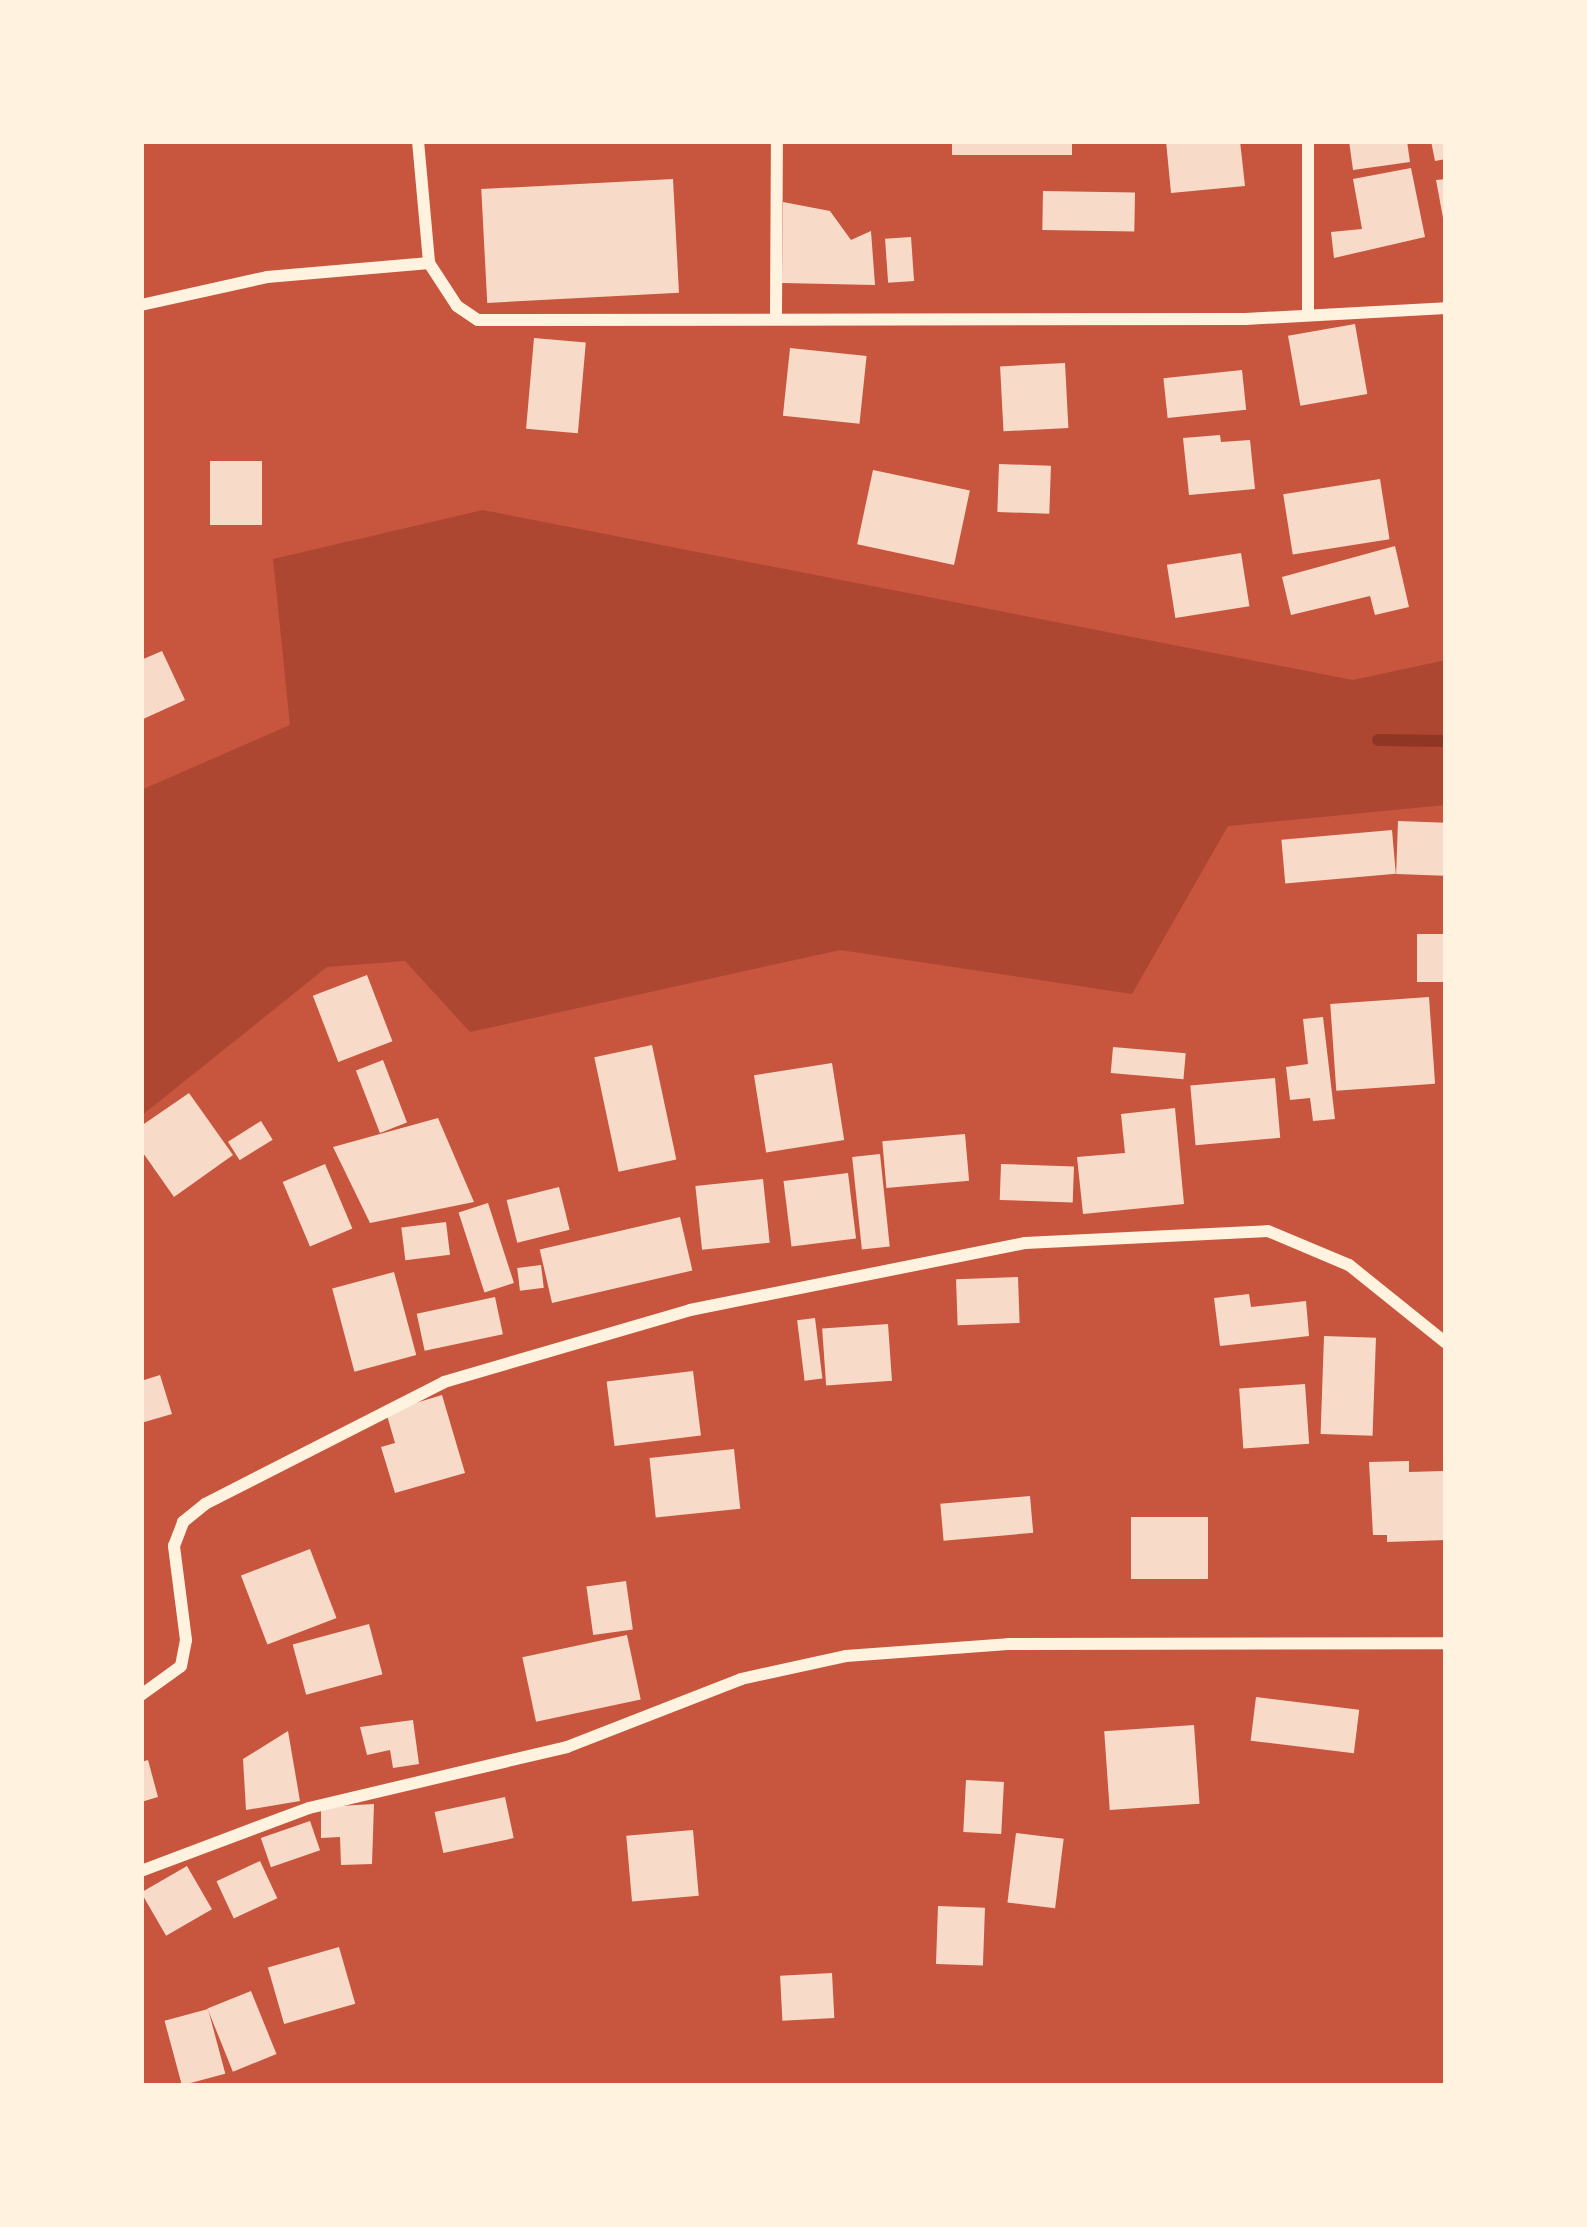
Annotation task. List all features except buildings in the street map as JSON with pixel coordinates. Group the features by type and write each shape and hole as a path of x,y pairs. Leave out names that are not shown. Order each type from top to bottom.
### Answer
{"street":[{"path":"418,141 429,263 457,306 492,322 776,314 1308,315 1446,308"},
{"path":"776,314 777,141"},
{"path":"1308,141 1308,315"},
{"path":"141,305 267,277 429,263"},
{"path":"141,1695 164,1683 185,1653 174,1546 183,1522 205,1504 443,1382 690,1310 1025,1243 1268,1231 1349,1265 1446,1343"},
{"path":"141,1871 309,1808 567,1747 741,1679 846,1656 1008,1644 1446,1642"}],"shaded area":[{"path":"483,510 1353,680 1446,660 1446,805 1228,826 1132,994 840,950 470,1032 405,961 327,967 141,1116 141,790 290,725 273,559"}],"waterway":[{"path":"1378,740 1446,741"}]}
